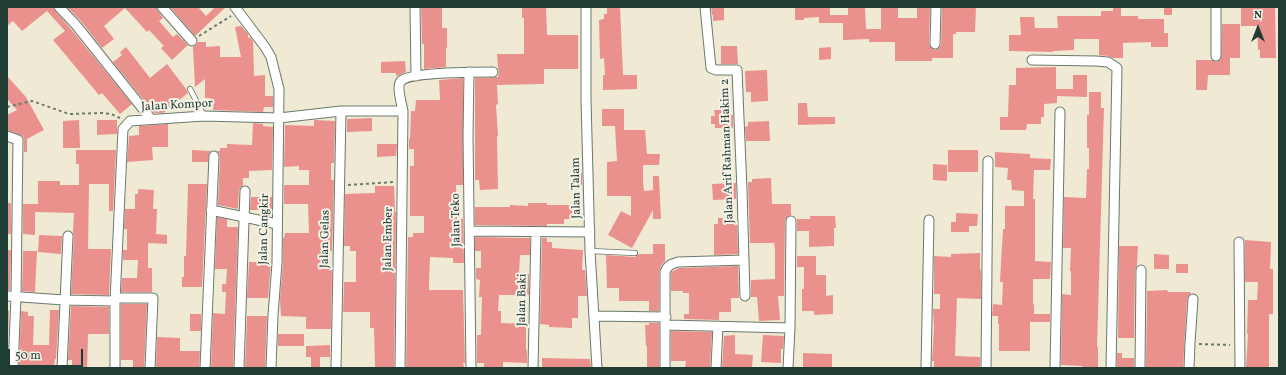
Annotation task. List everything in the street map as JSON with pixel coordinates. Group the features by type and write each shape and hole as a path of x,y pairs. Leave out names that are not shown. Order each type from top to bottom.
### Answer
{"street":[{"path":"59,7 76,25 151,119"},
{"path":"162,7 192,41"},
{"path":"415,7 416,76 469,72 493,72"},
{"name":"Jalan Talam","path":"586,7 586,98 590,251 597,368"},
{"name":"Jalan Arif Rahman Hakim 2","path":"705,7 711,68 716,70 737,70 745,296"},
{"path":"935,44 936,7"},
{"path":"1216,7 1216,56"},
{"name":"Jalan Cangkir","path":"237,9 271,57 279,89 277,263 273,315 272,368"},
{"path":"1032,60 1108,62 1117,68 1110,368"},
{"name":"Jalan Teko","path":"469,72 468,136 471,368"},
{"name":"Jalan Ember","path":"400,368 403,111 399,83 403,79 416,76"},
{"name":"Jalan Kompor","path":"126,125 130,121 204,116 278,118 341,111 403,111"},
{"name":"Jalan Gelas","path":"336,368 341,111"},
{"path":"1055,368 1060,112"},
{"path":"115,368 115,300 122,135 123,129 126,125"},
{"path":"7,136 18,140 11,296 13,368"},
{"path":"205,368 214,156"},
{"path":"986,368 988,161"},
{"path":"239,368 246,191"},
{"path":"211,210 277,224"},
{"path":"926,368 929,220"},
{"path":"788,368 791,221"},
{"path":"470,231 590,232"},
{"name":"Jalan Baki","path":"533,368 536,232"},
{"path":"62,368 68,236"},
{"path":"1239,242 1240,368"},
{"path":"665,368 665,272 667,267 678,262 744,260"},
{"path":"1140,368 1141,270"},
{"path":"11,296 64,300 154,298 150,368"},
{"path":"1189,368 1193,299"},
{"path":"594,316 718,326 790,328"},
{"path":"716,368 718,326"}],"lane":[{"path":"190,89 204,116"},
{"path":"590,251 635,253"}],"path":[{"path":"192,41 237,9"},
{"path":"7,108 32,101 69,114 111,114 117,116 126,125"},
{"path":"339,185 401,182"},
{"path":"1190,343 1240,345"}],"building":[{"path":"7,7 53,7 132,104 120,114 102,93 99,95 53,40 65,31 47,11 22,31 13,21 7,26"},
{"path":"67,7 156,7 163,18 159,21 173,37 177,34 188,45 172,60 161,48 164,46 149,30 147,32 125,8 104,26 114,39 102,48 81,21"},
{"path":"170,7 198,7 206,16 215,7 226,7 195,36"},
{"path":"421,7 442,7 442,28 447,28 446,67 424,69 424,44 422,44"},
{"path":"522,7 546,7 547,35 578,35 578,69 544,69 544,84 497,85 498,189 480,190 479,180 475,180 475,78 498,77 499,72 497,54 524,54 524,18 522,18"},
{"path":"607,7 620,7 623,75 637,75 637,89 603,90 603,75 605,75 604,58 600,59 599,20 604,19 604,14 607,14"},
{"path":"711,7 724,7 724,20 713,21"},
{"path":"795,7 830,7 830,15 848,15 848,7 865,7 866,29 881,29 881,7 898,7 898,18 917,18 917,7 930,7 929,44 932,49 935,50 941,45 942,7 976,7 975,32 956,32 956,34 953,34 953,58 932,58 932,61 895,61 895,42 869,42 869,39 843,40 843,23 819,23 819,17 795,20"},
{"path":"1113,7 1121,7 1121,16 1138,16 1138,19 1164,19 1164,33 1168,33 1168,47 1151,47 1151,42 1123,43 1123,58 1113,58 1099,55 1099,39 1074,39 1074,50 1053,52 1009,51 1009,35 1021,35 1020,17 1034,17 1035,28 1058,28 1057,16 1101,16 1101,11 1113,11"},
{"path":"1164,7 1172,7 1172,15 1164,15"},
{"path":"1241,7 1275,7 1276,58 1260,58 1260,50 1258,50 1257,26 1241,26"},
{"path":"1222,24 1240,24 1240,58 1230,58 1230,75 1208,75 1207,90 1196,90 1196,60 1212,60 1216,62 1221,59"},
{"path":"241,26 248,34 248,38 250,37 253,41 254,76 265,75 265,96 273,96 273,107 264,107 263,112 213,110 213,103 210,103 210,98 205,98 205,79 195,87 193,47 198,42 206,42 206,47 220,46 220,57 241,57 235,27"},
{"path":"721,46 737,46 738,64 721,64"},
{"path":"126,47 150,78 167,64 188,93 163,113 154,113 113,62 122,55 120,52"},
{"path":"831,47 831,59 819,60 819,48"},
{"path":"405,61 406,72 396,76 396,73 381,73 381,62"},
{"path":"1056,67 1056,89 1073,89 1073,75 1087,75 1087,97 1057,96 1057,103 1044,104 1044,117 1041,117 1041,124 1027,124 1026,130 1000,130 1000,117 1008,117 1009,85 1016,85 1016,68"},
{"path":"767,70 768,101 751,102 751,92 746,92 745,71"},
{"path":"7,76 26,97 44,130 27,139 27,152 24,152 23,136 7,130 7,115 17,110 7,99"},
{"path":"463,78 463,185 456,185 457,219 463,219 464,263 453,263 453,258 430,257 429,290 463,290 465,363 463,363 464,367 406,368 408,237 413,237 413,233 424,233 424,216 410,216 410,166 414,166 414,149 409,149 411,111 415,111 416,100 440,100 439,80"},
{"path":"1089,92 1101,92 1101,108 1104,108 1097,347 1098,368 1082,368 1082,366 1061,365 1062,294 1071,295 1071,248 1063,248 1064,197 1086,198 1087,169 1089,169 1089,148 1087,148 1087,115 1089,115"},
{"path":"798,103 807,103 808,117 835,117 835,124 798,125"},
{"path":"602,109 624,109 624,130 645,130 647,154 660,154 659,165 643,165 643,181 644,191 653,190 653,176 659,176 661,219 653,219 653,210 632,248 608,235 621,211 631,216 631,196 607,196 607,162 617,161 615,126 602,126"},
{"path":"714,110 724,110 725,115 733,115 733,128 715,128 715,124 711,124 711,116 715,116"},
{"path":"372,118 372,131 347,132 347,119"},
{"path":"79,120 80,148 63,148 63,121"},
{"path":"97,120 117,120 117,134 97,135"},
{"path":"314,120 335,121 334,163 331,163 331,180 334,180 332,251 330,251 330,266 332,266 331,329 306,329 306,317 281,316 280,299 283,263 283,238 285,233 309,233 308,204 284,204 284,185 309,185 309,170 299,170 299,166 284,167 285,125 314,126"},
{"path":"769,121 770,141 746,141 745,127 748,126 748,122"},
{"path":"253,123 273,127 272,170 249,171 249,178 243,178 243,185 239,190 238,209 218,205 220,156 217,151 220,151 220,148 227,148 227,144 252,145"},
{"path":"168,124 168,147 152,147 153,160 127,162 129,136 139,135 139,126"},
{"path":"377,144 397,144 396,156 377,157"},
{"path":"76,150 116,150 113,211 109,211 109,184 89,184 88,249 111,249 109,295 71,294 74,213 35,212 35,235 23,234 23,204 38,204 38,181 60,181 60,185 79,185 79,164 76,164"},
{"path":"192,150 211,151 209,153 208,162 192,162"},
{"path":"948,150 978,150 978,172 948,172"},
{"path":"995,152 1030,154 1030,158 1051,159 1050,170 1034,170 1033,199 1035,199 1035,261 1051,262 1050,279 1033,279 1034,314 1050,314 1050,322 1030,322 1030,351 999,351 998,316 992,316 993,304 1002,305 1003,282 1000,282 1003,229 1005,229 1005,206 1024,206 1024,191 1012,190 1011,180 1007,180 1008,168 995,167"},
{"path":"933,164 947,165 947,181 933,180"},
{"path":"574,173 582,173 582,185 575,185"},
{"path":"771,178 772,204 791,204 791,215 786,218 785,221 784,296 778,296 780,320 759,321 757,297 751,297 751,280 775,279 775,249 774,243 750,243 748,182 752,182 752,179"},
{"path":"736,183 736,199 713,200 712,184"},
{"path":"188,184 207,184 202,287 182,287 182,277 184,277 184,256 186,256"},
{"path":"375,186 394,186 396,212 394,368 375,368 374,328 370,328 370,312 343,312 344,282 356,282 356,251 350,251 350,246 344,246 345,194 375,193"},
{"path":"138,189 154,190 153,209 157,209 156,234 167,235 167,244 148,243 148,268 152,268 152,292 121,292 122,278 137,278 138,260 123,260 123,250 127,250 127,229 124,229 125,209 135,209 135,194 138,194"},
{"path":"251,197 272,197 272,210 250,210"},
{"path":"7,203 11,203 11,234 7,234"},
{"path":"528,203 547,203 547,205 579,205 579,219 564,219 564,224 547,224 547,226 475,225 475,207 510,207 510,205 528,206"},
{"path":"956,213 978,214 977,226 969,226 969,232 951,232 951,222 956,222"},
{"path":"810,216 835,216 836,228 834,228 834,246 809,247 809,231 797,231 797,219 810,219"},
{"path":"217,217 227,219 227,227 238,227 233,368 211,368 213,313 225,314 226,292 222,292 222,284 226,284 227,269 215,269"},
{"path":"718,218 729,218 729,224 737,224 738,254 714,255 714,224 718,224"},
{"path":"39,235 62,236 61,254 38,252"},
{"path":"475,237 530,238 530,255 520,255 519,274 529,274 529,295 499,295 498,311 501,311 501,323 526,324 527,363 503,362 503,368 484,368 484,363 477,363 477,335 481,335 482,297 479,297 480,280 476,279 476,268 481,268 481,251 475,251"},
{"path":"542,238 547,238 547,242 552,242 552,248 583,250 582,270 585,270 587,296 578,296 578,318 572,318 572,328 549,327 549,325 540,324"},
{"path":"1245,240 1271,242 1270,269 1273,269 1273,314 1269,314 1269,368 1246,368 1248,300 1257,300 1258,282 1245,282"},
{"path":"653,244 665,244 665,261 659,272 659,311 649,311 649,301 619,301 619,288 607,288 606,255 635,257 639,254 653,254"},
{"path":"1119,246 1138,246 1137,265 1135,270 1134,338 1118,338"},
{"path":"7,250 11,250 10,290 7,290"},
{"path":"23,251 37,251 35,292 22,291"},
{"path":"980,253 981,299 957,298 955,356 980,357 980,368 934,368 934,361 932,361 934,328 933,309 940,309 940,294 934,294 934,256 951,257 951,254"},
{"path":"1154,254 1169,255 1169,269 1154,269"},
{"path":"797,256 816,256 816,275 826,275 826,296 833,295 833,314 814,315 814,311 802,311 804,267 797,267"},
{"path":"249,262 271,262 268,298 247,298"},
{"path":"1176,264 1188,264 1188,273 1176,273"},
{"path":"738,266 739,298 731,298 731,312 719,312 719,320 684,319 684,314 689,314 689,293 683,293 683,291 671,291 671,273 673,271 679,268"},
{"path":"1167,290 1168,292 1191,292 1187,299 1183,368 1146,368 1147,291"},
{"path":"121,304 147,304 144,368 133,368 133,360 121,360"},
{"path":"71,306 109,307 109,334 88,334 87,368 72,368 72,360 68,360"},
{"path":"50,310 59,310 56,359 54,368 19,368 21,311 28,312 28,316 34,316 33,345 49,345"},
{"path":"7,311 9,311 7,367"},
{"path":"190,314 201,314 201,331 190,331"},
{"path":"247,316 267,316 265,368 245,368"},
{"path":"649,323 659,323 659,368 647,368 645,325 649,325"},
{"path":"671,331 712,332 710,368 685,368 686,361 671,361"},
{"path":"278,334 304,334 304,346 278,346"},
{"path":"735,335 735,354 753,355 752,368 722,368 724,336"},
{"path":"763,335 784,336 783,349 781,349 781,363 761,362"},
{"path":"157,337 180,338 180,351 200,351 199,368 156,368"},
{"path":"330,345 330,357 320,357 320,368 311,368 311,357 306,357 306,346"},
{"path":"803,353 832,354 832,368 803,368"},
{"path":"1117,353 1122,353 1122,358 1134,358 1134,368 1117,368"},
{"path":"542,358 590,359 591,368 542,368"}]}
